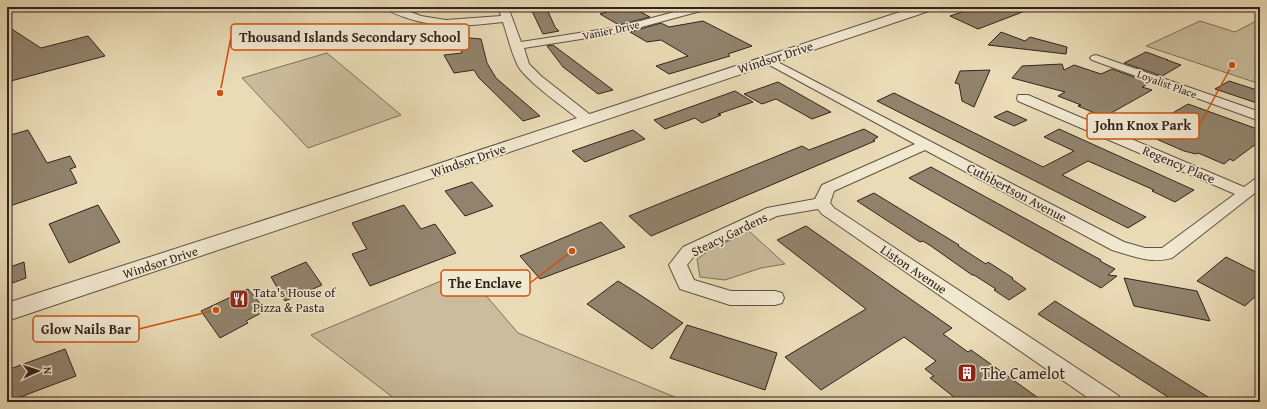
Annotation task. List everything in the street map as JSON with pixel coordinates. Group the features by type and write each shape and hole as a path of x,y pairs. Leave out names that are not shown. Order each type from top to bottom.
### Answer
{"street":[{"path":"390,7 418,20 439,23 506,19"},
{"path":"503,7 506,19 524,64 537,79 588,120"},
{"name":"Vanier Drive","path":"516,46 619,30 704,7"},
{"name":"Windsor Drive","path":"7,312 928,7"},
{"name":"Loyalist Place","path":"1096,58 1260,117"},
{"name":"Cuthbertson Avenue","path":"768,60 1118,246 1145,254 1166,254 1260,182"},
{"name":"Regency Place","path":"1023,98 1246,193"},
{"path":"822,203 827,188 926,144"},
{"name":"Steacy Gardens","path":"776,298 730,298 687,284 678,265 689,251 773,212 822,203"},
{"name":"Liston Avenue","path":"822,203 828,210 1111,402"}],"shaded area":[{"path":"1260,19 1260,84 1146,46 1200,21 1235,32"},
{"path":"327,53 401,115 308,148 242,78"},
{"path":"749,231 785,264 761,268 725,280 700,277 697,259 708,251"},
{"path":"465,271 518,333 687,402 399,402 311,335"}],"building":[{"path":"530,7 546,7 555,27 559,31 543,34"},
{"path":"623,7 631,7 650,17 619,25 600,14"},
{"path":"977,7 1033,8 978,29 950,16"},
{"path":"703,21 752,46 728,54 730,56 669,74 656,66 688,56 661,40 647,42 630,32 661,23 669,27"},
{"path":"7,26 41,48 88,36 105,56 7,82"},
{"path":"1001,32 1025,41 1030,37 1067,47 1066,54 988,45"},
{"path":"459,37 481,39 487,63 496,78 540,116 523,121 479,78 474,70 454,73 444,55 462,53"},
{"path":"553,45 613,90 598,94 563,67 547,46"},
{"path":"1146,52 1181,65 1162,76 1124,63"},
{"path":"1062,64 1064,70 1074,65 1101,74 1112,69 1150,83 1142,87 1152,90 1104,117 1078,106 1081,105 1058,96 1065,92 1012,78 1022,66"},
{"path":"990,70 974,107 962,101 959,84 955,83 960,71"},
{"path":"1229,81 1260,91 1260,104 1215,89"},
{"path":"778,82 831,112 812,119 776,99 762,104 744,94"},
{"path":"735,91 753,102 718,114 721,115 702,123 695,118 665,129 654,120"},
{"path":"894,93 1043,167 1074,151 1044,137 1059,129 1194,190 1175,202 1152,191 1154,190 1088,161 1062,175 1146,217 1128,228 877,101"},
{"path":"1188,104 1260,130 1260,141 1233,161 1230,159 1224,164 1198,153 1196,154 1184,151 1140,132"},
{"path":"1007,111 1027,120 1014,126 994,117"},
{"path":"864,129 878,137 873,140 875,141 651,236 629,216 802,146 809,150"},
{"path":"28,130 47,163 70,156 76,167 70,169 77,183 7,207 7,136"},
{"path":"633,130 645,139 585,162 572,151"},
{"path":"931,167 1101,260 1100,261 1115,269 1108,275 1117,276 1101,288 909,178"},
{"path":"472,182 493,206 465,216 445,191"},
{"path":"874,193 959,245 958,246 986,264 988,262 1013,278 1012,279 1026,289 1009,300 994,290 996,289 972,275 931,246 923,241 920,242 857,201"},
{"path":"98,205 120,242 69,263 49,224"},
{"path":"404,205 421,229 435,224 456,253 370,286 352,254 367,249 352,223"},
{"path":"601,222 625,247 540,279 520,256"},
{"path":"806,226 952,328 943,334 968,352 971,350 1044,402 960,402 930,378 934,376 925,369 936,361 904,337 821,390 785,357 866,309 777,240"},
{"path":"1226,257 1260,274 1260,292 1245,306 1197,281"},
{"path":"24,262 26,278 7,285 7,268"},
{"path":"306,262 322,285 285,301 271,277"},
{"path":"1124,278 1197,291 1210,321 1134,306"},
{"path":"618,281 683,323 652,349 587,304"},
{"path":"248,289 264,308 261,313 246,321 248,323 220,338 201,311"},
{"path":"1055,301 1216,402 1176,402 1038,314"},
{"path":"687,325 777,353 765,390 670,358"},
{"path":"65,349 76,376 7,402 7,370"}],"place":[{"name":"John Knox Park","path":"1232,65"},
{"name":"Thousand Islands Secondary School","path":"220,93"},
{"name":"The Enclave","path":"572,251"},
{"name":"Tata's House of Pizza & Pasta","path":"239,299"},
{"name":"Glow Nails Bar","path":"216,310"},
{"name":"The Camelot","path":"967,373"}]}
